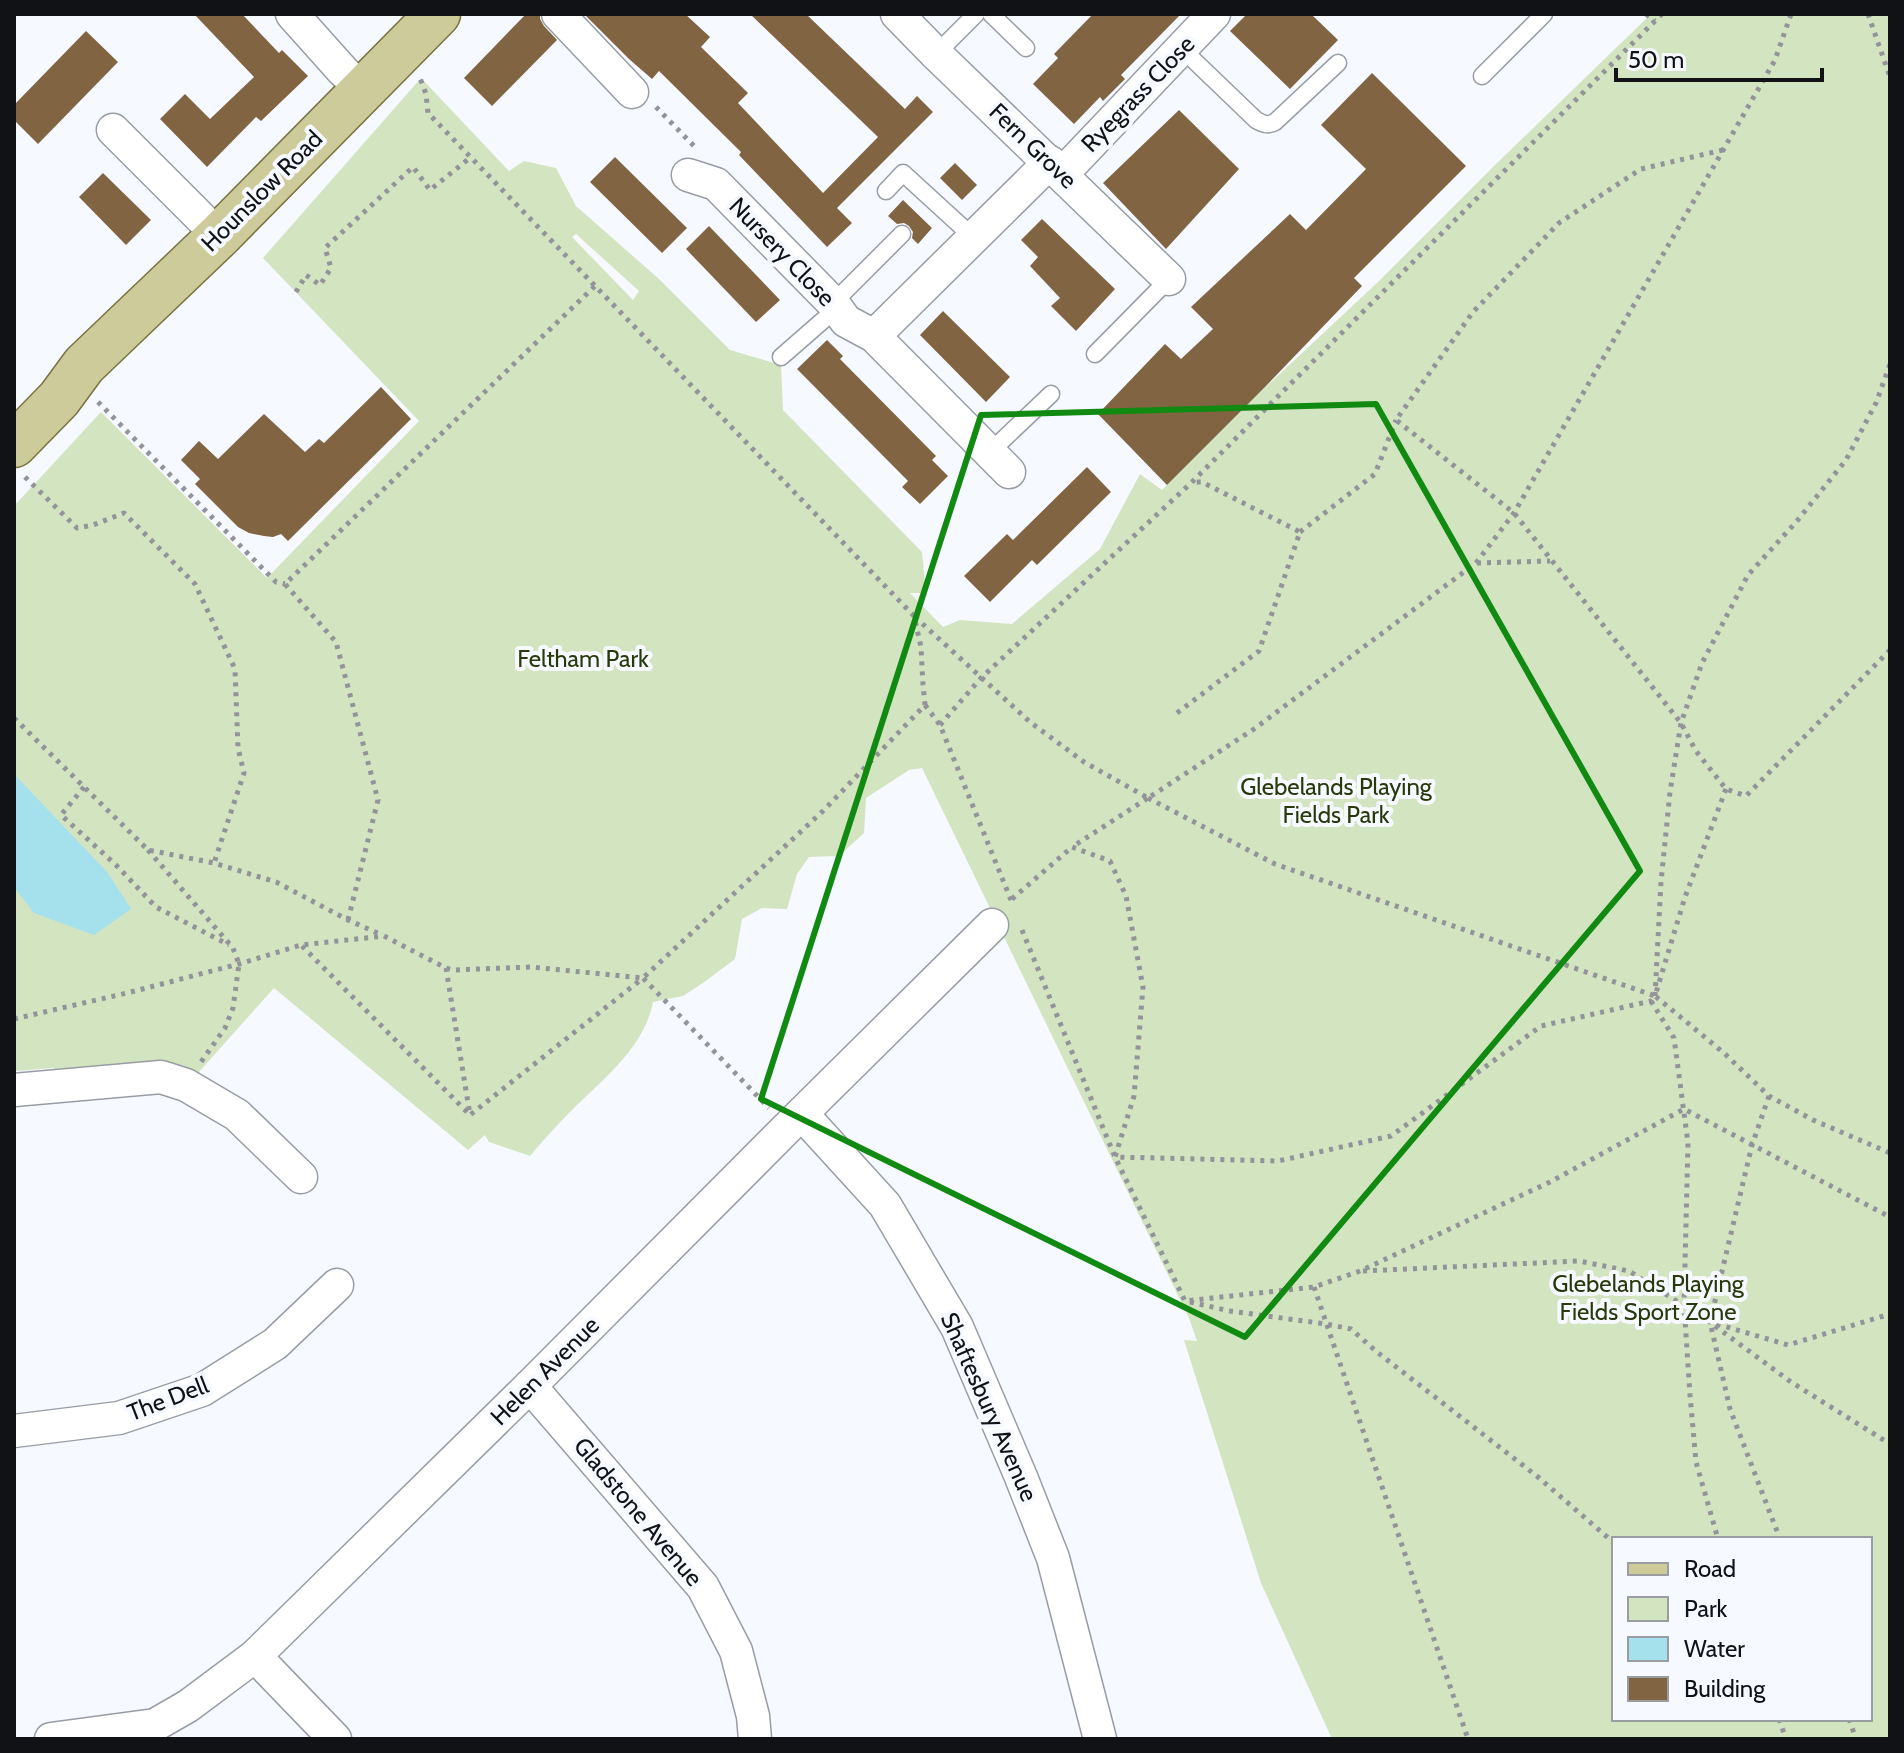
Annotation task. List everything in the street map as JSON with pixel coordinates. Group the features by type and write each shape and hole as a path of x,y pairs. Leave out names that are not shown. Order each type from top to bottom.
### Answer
{"main road":[{"name":"Hounslow Road","path":"19,460 59,399 88,381 219,236 438,14"},
{"name":"Hounslow Road","path":"14,424 52,387 88,381"}],"street":[{"path":"292,14 363,90"},
{"path":"558,14 632,92"},
{"name":"Fern Grove","path":"897,14 1169,279"},
{"name":"Ryegrass Close","path":"1056,168 1214,14"},
{"path":"113,130 219,236"},
{"path":"874,336 973,237 1056,168"},
{"name":"Nursery Close","path":"688,175 716,184 846,321 874,336 999,462"},
{"name":"Helen Avenue","path":"51,1739 155,1725 188,1706 255,1656 795,1120 1009,919"},
{"path":"14,1090 161,1077 186,1085 237,1115 301,1177"},
{"name":"Shaftesbury Avenue","path":"795,1120 885,1205 957,1327 1053,1558 1100,1739"},
{"name":"The Dell","path":"14,1431 119,1418 202,1390 275,1344 337,1285"},
{"name":"Gladstone Avenue","path":"530,1386 703,1587 736,1651 753,1716 755,1739"},
{"path":"255,1656 335,1739"}],"lane":[{"path":"936,54 976,14"},
{"path":"991,14 1026,48"},
{"path":"1482,76 1544,14"},
{"path":"1181,48 1256,120 1270,125 1338,63"},
{"path":"886,191 903,173 973,237"},
{"path":"781,357 835,306 902,234"},
{"path":"1095,354 1169,279"},
{"path":"999,462 1051,394"}],"path":[{"path":"1646,14 1655,21"},
{"path":"940,725 981,678 1192,482 1662,14"},
{"path":"1012,899 1072,847 1254,729 1476,563 1514,513 1775,60 1791,14"},
{"path":"1868,14 1890,77"},
{"path":"418,74 426,94 428,113 914,616 1030,722 1084,762 1275,864 1653,998 1724,1053 1769,1096 1813,1120 1890,1153"},
{"path":"632,92 649,99 696,148 688,175"},
{"path":"1177,713 1259,651 1300,532 1375,474 1396,420 1473,312 1559,223 1641,169 1723,150"},
{"path":"296,292 306,275 320,285 331,268 325,248 413,167 430,190 471,157"},
{"path":"285,584 596,285"},
{"path":"1717,1537 1696,1462 1684,1305 1688,1143 1684,1109 1674,1038 1653,998 1670,792 1681,723 1702,663 1748,575 1846,460 1876,403 1890,364"},
{"path":"88,381 276,582 285,584 336,642 378,800 348,920"},
{"path":"1396,420 1514,513 1681,723 1696,751 1726,789 1746,796 1890,650"},
{"path":"19,460 77,528 124,513 195,584 235,669 238,748 244,773 214,863"},
{"path":"1192,482 1202,482 1300,532"},
{"path":"1476,563 1550,561"},
{"path":"914,616 921,647 925,705 940,725 1012,899 1009,919 1115,1157 1185,1301"},
{"path":"470,1115 643,978 823,811 925,705"},
{"path":"14,718 148,850 233,948 239,964 233,1008 225,1028 186,1085"},
{"path":"84,787 61,815 156,907 233,948"},
{"path":"1653,998 1685,897 1726,789"},
{"path":"1072,847 1110,861 1126,896 1143,987 1134,1096 1115,1157"},
{"path":"148,850 214,863 276,882 453,970 531,967 643,978 795,1120"},
{"path":"14,1019 127,993 301,945 384,936"},
{"path":"301,945 470,1115"},
{"path":"446,968 470,1115"},
{"path":"1115,1157 1278,1161 1391,1136 1541,1026 1653,998"},
{"path":"1769,1096 1752,1145 1710,1322 1730,1409 1779,1537"},
{"path":"1684,1109 1890,1217"},
{"path":"1185,1301 1314,1287 1360,1271 1550,1182 1684,1109"},
{"path":"1360,1271 1579,1261 1629,1271 1710,1322 1791,1382 1890,1444"},
{"path":"1314,1287 1468,1739"},
{"path":"1185,1301 1351,1329 1538,1477 1612,1541"},
{"path":"1710,1322 1788,1345 1890,1314"}],"highlighted area":[{"path":"1376,404 1640,871 1245,1337 761,1099 981,415"}],"green space":[{"path":"1651,14 1890,14 1890,1739 1332,1739 1261,1583 1184,1340 1197,1341 1189,1318 922,768 909,770 866,798 864,833 839,856 809,857 797,874 787,909 762,908 742,919 735,959 683,996 653,1002 642,1032 623,1059 530,1156 489,1142 485,1135 468,1150 274,988 198,1073 185,1068 168,1092 56,1072 54,1068 15,1071 14,1074 14,506 101,412 267,578 419,421 263,258 421,78 509,171 524,161 556,168 576,206 659,279 730,350 781,365 783,410 922,552 926,593 910,593 943,627 960,620 1012,624 1100,549 1140,474 1162,490 1255,397 1378,282","holes":["576,234 639,291 633,300 572,237"]}],"water":[{"path":"14,774 107,872 131,909 94,935 34,913 14,887"}],"building":[{"path":"194,14 242,14 279,53 282,50 308,76 261,121 256,117 207,167 160,119 185,94 210,119 254,77"},
{"path":"526,14 540,14 544,26 557,40 492,106 464,78"},
{"path":"584,14 685,14 710,37 701,47 748,93 738,103 823,193 878,137 750,14 806,14 905,109 917,96 933,112 837,208 852,223 827,247 739,155 741,152 659,71 652,79"},
{"path":"1093,14 1181,14 1121,75 1125,79 1103,101 1100,97 1074,124 1033,84 1058,58 1054,54"},
{"path":"1247,14 1311,14 1338,40 1290,89 1230,31"},
{"path":"86,31 118,62 38,144 14,120 14,105"},
{"path":"1372,73 1466,166 1354,278 1362,286 1167,485 1098,414 1165,344 1181,359 1213,329 1191,307 1290,214 1306,230 1366,169 1321,125"},
{"path":"1179,110 1239,169 1166,249 1103,183"},
{"path":"615,157 687,228 662,253 590,182"},
{"path":"955,163 977,185 962,200 940,178"},
{"path":"103,173 151,220 126,245 79,197"},
{"path":"903,200 932,228 918,244 912,238 913,232 909,226 897,224 888,216"},
{"path":"1042,219 1115,289 1076,331 1051,306 1060,298 1030,266 1038,257 1021,240"},
{"path":"709,226 780,300 756,322 686,249"},
{"path":"943,311 1010,377 986,402 920,335"},
{"path":"827,340 843,356 840,359 936,456 932,460 948,476 920,504 902,487 908,481 797,369"},
{"path":"381,387 411,419 288,541 281,534 264,536 238,527 195,484 200,479 181,460 199,441 218,459 264,414 305,452 319,439 324,443"},
{"path":"1087,467 1111,492 1037,565 1032,560 990,602 964,576 1007,534 1013,540"}],"park label":[{"name":"Feltham Park","path":"583,659"},
{"name":"Glebelands Playing Fields Park","path":"1336,801"},
{"name":"Glebelands Playing Fields Sport Zone","path":"1648,1298"}]}
